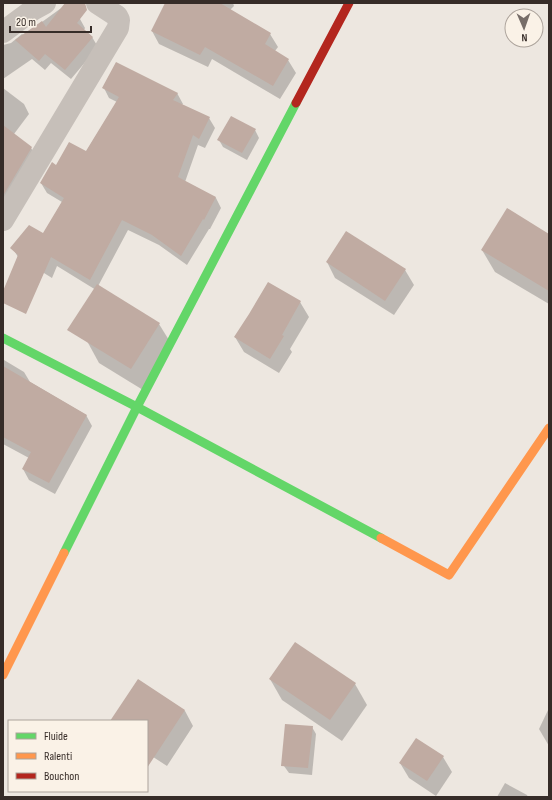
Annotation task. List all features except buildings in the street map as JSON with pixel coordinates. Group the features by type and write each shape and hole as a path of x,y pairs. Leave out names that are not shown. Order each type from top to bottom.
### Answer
{"street":[{"path":"3,32 34,9 45,3"},
{"path":"3,220 118,28 119,20 117,16 97,3"},
{"path":"3,675 137,407 349,3"},
{"path":"3,338 137,407 449,576 543,449 549,428"}],"traffic: fast":[{"path":"64,553 137,407 296,103"},
{"path":"3,338 137,407 381,538"}],"traffic: slow":[{"path":"381,538 449,575 549,428"},
{"path":"3,675 64,553"}],"traffic: jam":[{"path":"296,103 349,3"}]}
